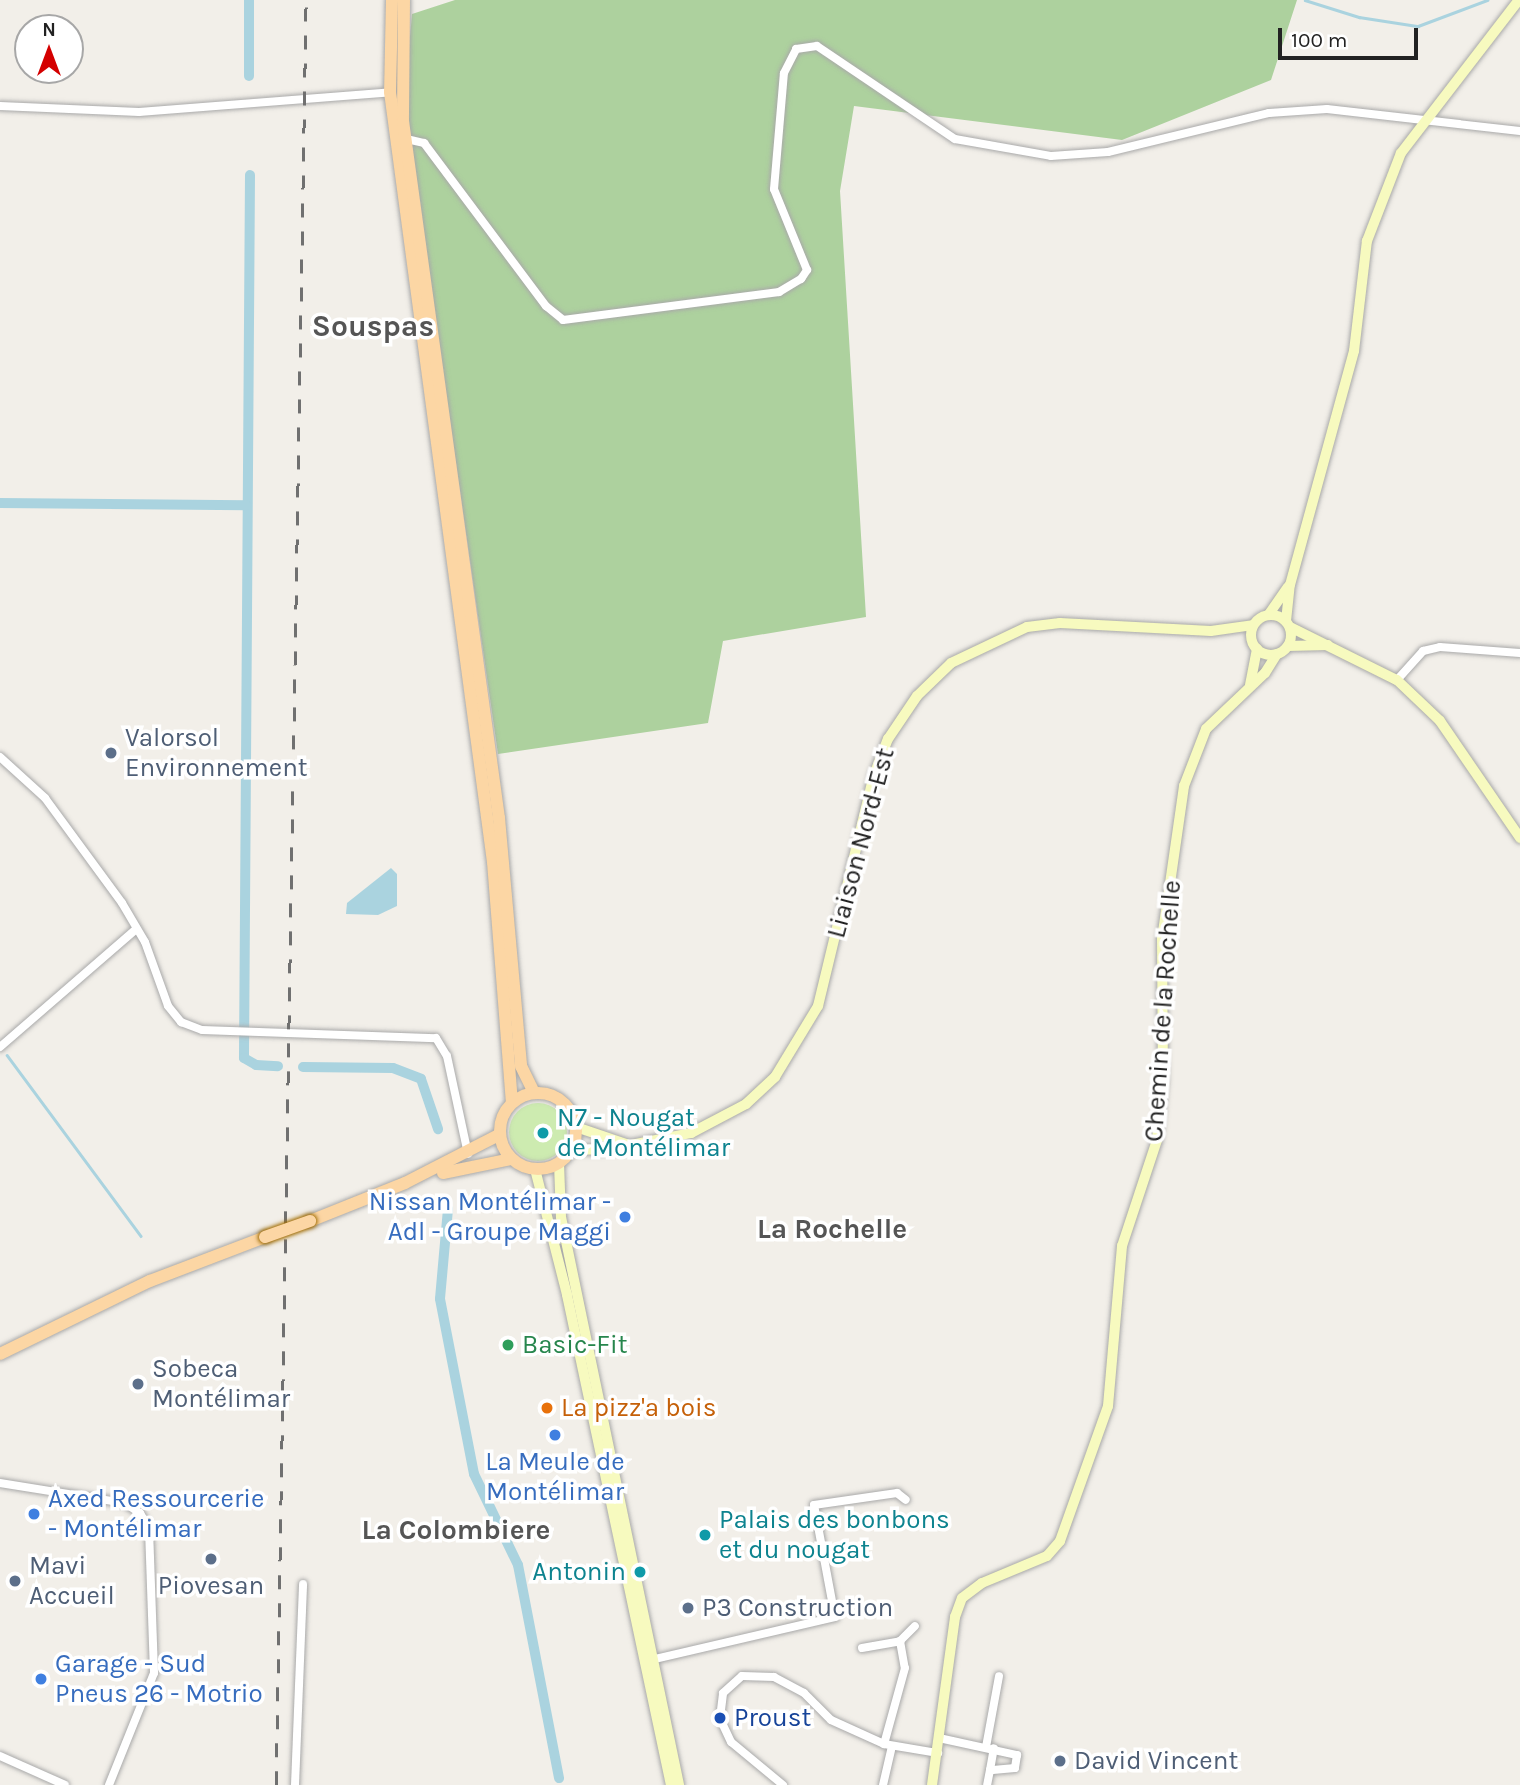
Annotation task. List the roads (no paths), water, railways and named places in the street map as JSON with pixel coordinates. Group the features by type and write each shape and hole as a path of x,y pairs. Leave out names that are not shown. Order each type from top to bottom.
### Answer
{"main road":[{"path":"0,1354 150,1281 310,1221 405,1183 468,1154 499,1135 512,1102 494,862 395,92 393,0"},
{"path":"395,92 404,0"},
{"path":"1288,646 1290,585 1354,351 1367,241 1401,153 1519,0"},
{"path":"400,138 499,818 517,1043 523,1075 534,1093"},
{"path":"1249,688 1255,646 1253,625 1269,614 1290,585"},
{"path":"1269,614 1397,680 1440,721 1520,838"},
{"name":"Liaison Nord-Est","path":"571,1150 632,1146 716,1123 775,1077 800,1043 817,1006 874,775 888,739 917,696 951,663 990,641 1049,625 1211,631 1253,625"},
{"name":"Liaison Nord-Est","path":"1211,631 1255,646"},
{"path":"1255,646 1277,654 1288,646 1330,645"},
{"name":"Chemin de la Rochelle","path":"932,1785 955,1616 962,1598 982,1583 1046,1556 1060,1541 1108,1406 1122,1246 1157,1140 1163,1080 1162,939 1184,786 1206,729 1249,688 1277,654"},
{"path":"499,1135 511,1158 535,1169 559,1163 571,1150 576,1127 562,1101 534,1093 512,1102"},
{"path":"576,1127 632,1146"},
{"path":"405,1183 511,1158"},
{"path":"559,1163 561,1217 655,1659 679,1785"},
{"path":"535,1169 565,1284 671,1785"}],"street":[{"path":"400,138 424,143 546,306 563,320 779,292 801,279 807,270 774,189 784,73 796,49 817,46 955,139 1051,156 1108,152 1269,113 1327,108 1520,131"},
{"path":"0,106 158,111 395,92"},
{"path":"1397,680 1423,651 1440,647 1520,653"},
{"path":"0,757 44,798 122,903 134,931 145,942 172,1014 191,1028 436,1038 447,1056 468,1154"},
{"path":"0,1047 134,931"},
{"path":"0,1483 125,1503 140,1513 149,1529 154,1672 109,1785"},
{"path":"655,1659 835,1617 814,1505 897,1493 906,1500"},
{"path":"295,1785 303,1584"},
{"path":"862,1648 900,1641 915,1626"},
{"path":"883,1785 888,1745 905,1668 900,1641"},
{"path":"783,1785 731,1742 720,1718 723,1693 742,1676 774,1677 804,1693 831,1720 888,1745 937,1753"},
{"path":"987,1785 999,1676"},
{"path":"939,1738 1017,1755 1015,1768 990,1770"},
{"path":"0,1755 65,1785"},
{"path":"766,1785 773,1776"}],"water":[{"path":"391,868 397,874 397,906 378,915 346,914 347,903"}],"waterway":[{"path":"249,0 249,76"},
{"path":"1305,0 1359,17 1418,26 1487,0"},
{"path":"250,175 244,1058 256,1065 278,1066"},
{"path":"0,503 246,505"},
{"path":"7,1055 141,1236"},
{"path":"303,1067 393,1068 421,1079 438,1129"},
{"path":"448,1209 440,1299 474,1474 518,1565 559,1778"}],"railway":[{"path":"276,1785 306,0"}],"place":[{"name":"Valorsol Environnement","path":"111,753"},
{"name":"N7 - Nougat de Montélimar","path":"543,1133"},
{"name":"Nissan Montélimar - Adl - Groupe Maggi","path":"625,1217"},
{"name":"Basic-Fit","path":"508,1345"},
{"name":"Sobeca Montélimar","path":"138,1384"},
{"name":"La pizz'a bois","path":"547,1408"},
{"name":"La Meule de Montélimar","path":"555,1435"},
{"name":"Axed Ressourcerie - Montélimar","path":"34,1514"},
{"name":"Palais des bonbons et du nougat","path":"705,1535"},
{"name":"Piovesan","path":"211,1559"},
{"name":"Antonin","path":"640,1572"},
{"name":"Mavi Accueil","path":"15,1581"},
{"name":"P3 Construction","path":"688,1608"},
{"name":"Garage - Sud Pneus 26 - Motrio","path":"41,1679"},
{"name":"Proust","path":"720,1718"},
{"name":"David Vincent","path":"1060,1761"}],"district":[{"name":"Souspas","path":"373,326"},
{"name":"La Rochelle","path":"832,1229"},
{"name":"La Colombiere","path":"456,1530"}]}
